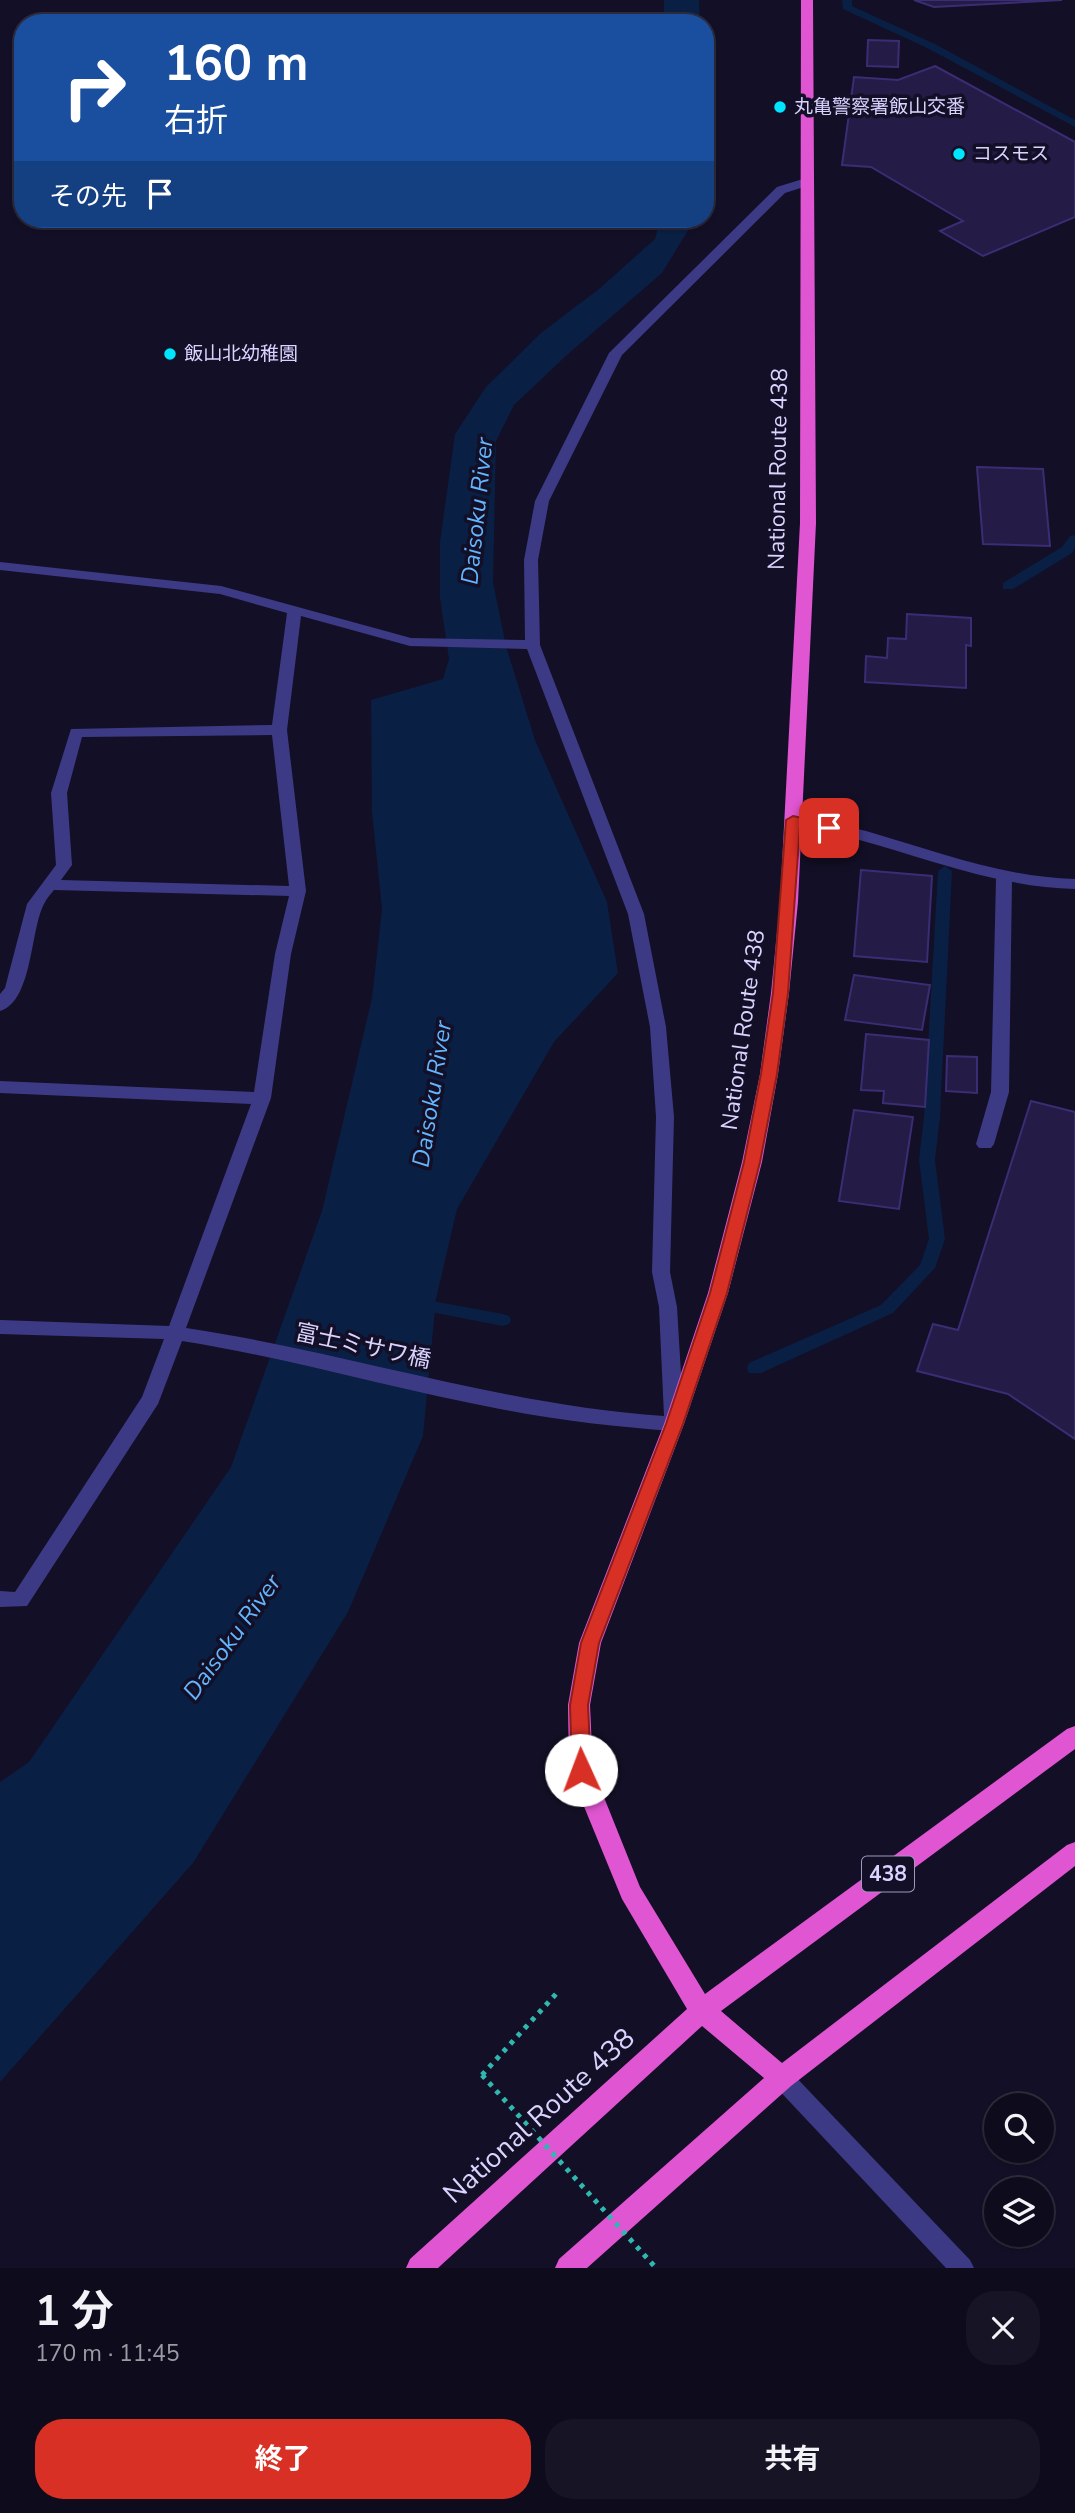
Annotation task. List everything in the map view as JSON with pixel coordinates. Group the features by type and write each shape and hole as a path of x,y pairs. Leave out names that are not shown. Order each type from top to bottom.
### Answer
{"highway":[{"name":"National Route 438","path":"782,2078 702,2011 630,1892 581,1770 579,1705 590,1643 674,1424 718,1293 752,1162 769,1074 780,993 793,820 808,523 805,103 809,18 807,0"},
{"name":"National Route 438","path":"419,2268 702,2011 1075,1736"},
{"path":"568,2268 782,2078 1075,1852"}],"street":[{"path":"674,1424 668,1307 661,1272 665,1117 658,1027 636,914 525,644 531,560 542,501 566,447 616,353 781,190 806,182"},
{"path":"0,566 221,590 410,642 525,644"},
{"path":"0,1599 20,1600 151,1399 262,1098 283,954 298,891 279,730 294,612"},
{"path":"0,1005 13,990 35,904 64,865 59,793 76,732 279,730"},
{"path":"793,820 859,834 1004,879 1046,885 1075,884"},
{"path":"985,1144 1000,1092 1004,879"},
{"path":"49,885 298,891"},
{"path":"0,1087 262,1098"},
{"name":"富士ミサワ橋","path":"0,1327 117,1329 204,1338 513,1403 635,1423 674,1424"},
{"path":"782,2078 962,2268"}],"path":[{"path":"556,1994 482,2075 656,2268"}],"water":[{"path":"664,0 699,0 700,14 664,14"},
{"name":"Daisoku River","path":"658,228 690,228 662,273 568,354 514,405 496,441 493,582 506,646 535,740 607,902 618,973 554,1042 457,1209 436,1299 423,1436 348,1612 193,1863 0,2082 0,1782 29,1762 231,1467 322,1211 372,998 382,909 372,812 371,700 443,679 449,659 440,598 440,542 455,434 486,387 541,333 599,289 655,239"}],"building":[{"path":"914,0 1062,0 934,7"},
{"path":"868,40 899,41 898,67 867,66"},
{"name":"コスモス","path":"935,66 1075,142 1075,217 983,256 940,231 963,221 871,167 842,165 854,77 898,80"},
{"path":"977,467 1043,469 1050,546 983,544"},
{"path":"907,614 971,618 971,646 966,645 966,688 865,682 866,656 887,658 888,638 906,639"},
{"path":"861,870 932,876 927,962 854,956"},
{"path":"854,975 930,985 922,1030 845,1020"},
{"path":"866,1034 929,1040 925,1107 883,1103 884,1091 861,1090"},
{"path":"947,1056 977,1057 977,1093 946,1091"},
{"path":"1031,1101 1075,1112 1075,1439 1008,1394 917,1371 933,1324 958,1330"},
{"path":"854,1110 913,1117 899,1209 839,1201"}],"waterway":[{"path":"847,0 847,7 931,46 1075,124"},
{"path":"1008,586 1067,550 1075,539"},
{"path":"755,1368 887,1309 927,1268 937,1239 927,1160 932,1117 945,871"},
{"path":"416,1304 503,1320"}],"place":[{"name":"丸亀警察署飯山交番","path":"780,107"},
{"name":"コスモス","path":"959,154"},
{"name":"飯山北幼稚園","path":"170,354"}],"route":[{"path":"581,1770 579,1705 590,1643 674,1424 718,1293 752,1162 769,1074 780,993 789,902 793,820 829,828"}]}
